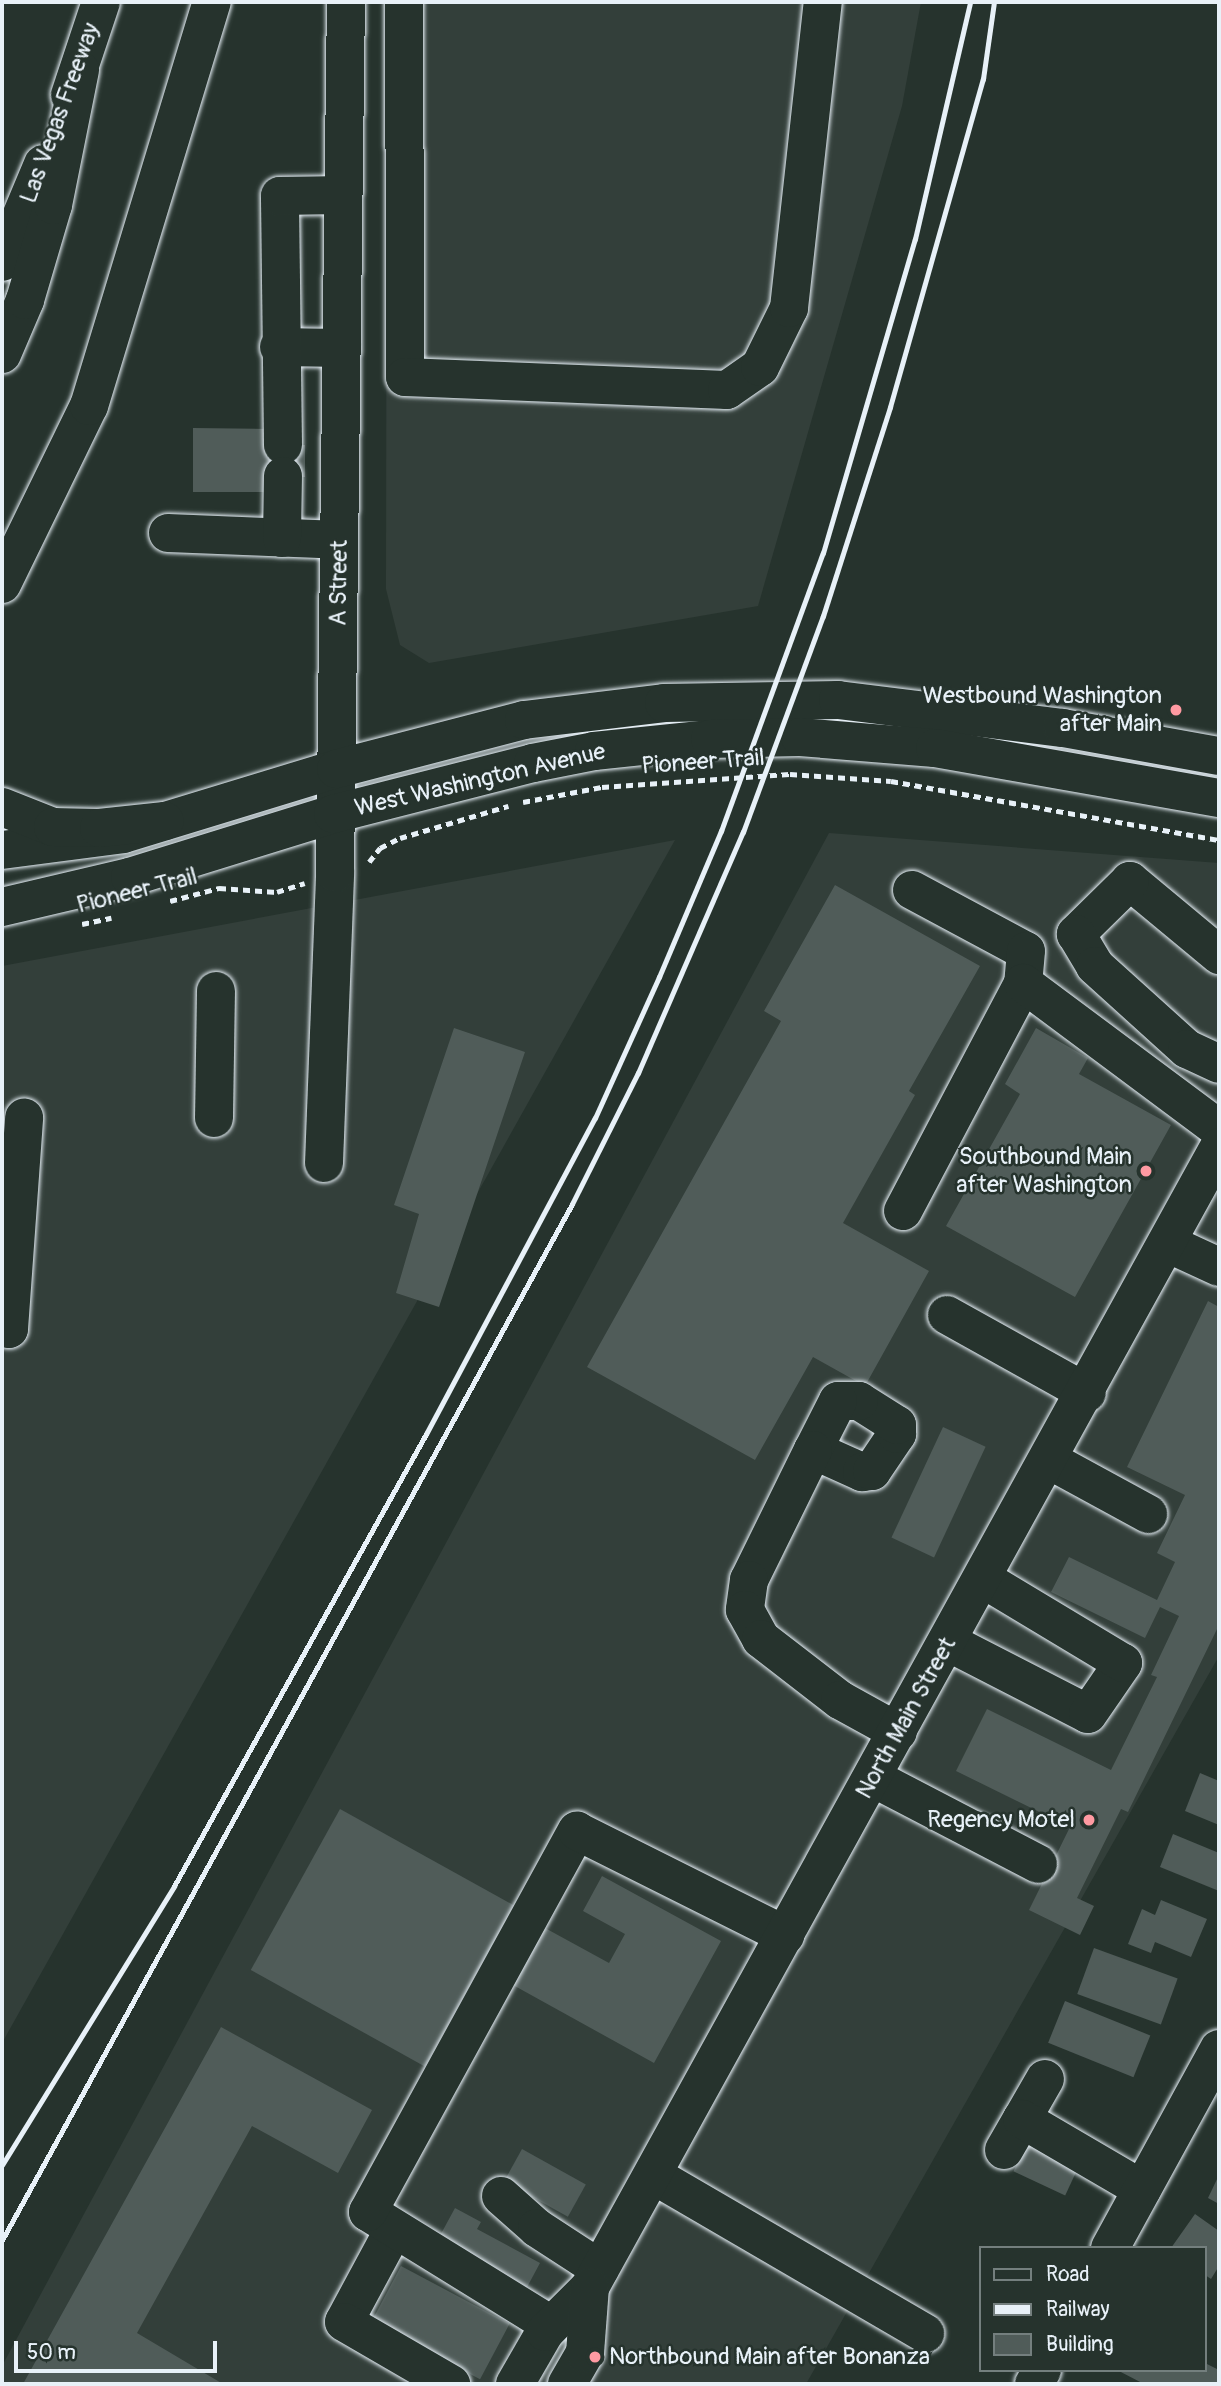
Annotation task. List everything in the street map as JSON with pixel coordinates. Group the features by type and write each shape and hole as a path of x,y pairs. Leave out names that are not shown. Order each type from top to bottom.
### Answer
{"main road":[{"name":"Las Vegas Freeway","path":"2,262 80,70 101,2"},
{"path":"2,584 89,406 212,2"},
{"name":"A Street","path":"324,1163 335,873 333,814 336,769 346,2"},
{"path":"404,2 405,377 727,390 760,367 789,308 823,2"},
{"path":"2,354 25,300 53,205 80,70"},
{"path":"282,538 280,197 344,195"},
{"path":"279,347 341,348"},
{"path":"168,533 339,540"},
{"name":"West Washington Avenue","path":"2,850 123,834 336,769 524,720 593,708 729,699 838,699 894,705 1219,756"},
{"name":"West Washington Avenue","path":"2,907 130,877 333,814 533,763 594,751 710,739 800,737 935,748 1209,800"},
{"path":"2,807 53,827 99,828 165,821"},
{"path":"1219,955 1130,881 1076,934 1105,975 1187,1049 1219,1064"},
{"path":"903,1211 1023,983 1026,951 912,890"},
{"path":"1023,983 1219,1129"},
{"path":"214,1118 216,991"},
{"path":"2,1325 9,1329 24,1118"},
{"name":"North Main Street","path":"515,2384 551,2325 595,2278 1087,1393 1219,1147"},
{"path":"1169,1244 1219,1267"},
{"path":"947,1315 1087,1393"},
{"path":"813,1450 749,1580 745,1610 761,1639 840,1700 898,1731"},
{"path":"1049,1460 1148,1514"},
{"path":"948,1642 1088,1714 1123,1663 983,1579"},
{"path":"873,1778 1038,1864"},
{"path":"551,2325 370,2217 368,2210 577,1831 785,1935"},
{"path":"1111,2246 1219,2049"},
{"path":"1045,2079 1013,2134 1142,2189"},
{"path":"653,2175 925,2333"},
{"path":"501,2196 595,2278"},
{"path":"393,2231 344,2322 451,2384"},
{"name":"North Main Street","path":"567,2384 585,2353 595,2278"}],"path":[{"name":"Pioneer Trail","path":"168,902 219,888 278,892 367,864 380,848 400,838 521,802 602,787 722,776 790,774 891,781 1219,841"},
{"name":"Pioneer Trail","path":"79,925 117,916"}],"shaded area":[{"path":"387,2 921,2 902,106 758,606 429,663 400,645 386,589"},
{"path":"829,833 1219,863 1219,1656 806,2384 2,2384 2,2366"},
{"path":"675,840 2,2043 2,966"}],"building":[{"path":"193,428 267,429 267,445 305,445 305,477 266,477 266,492 193,492"},
{"path":"835,885 980,966 909,1091 915,1095 843,1223 929,1271 865,1386 813,1357 755,1460 587,1367 781,1021 764,1011"},
{"path":"454,1028 525,1052 439,1307 396,1293 419,1214 394,1205"},
{"path":"1036,1028 1088,1058 1079,1074 1171,1125 1075,1297 946,1226 1020,1094 1005,1084"},
{"path":"1208,1301 1219,1307 1219,1625 1128,1812 1121,1809 1077,1898 1094,1906 1080,1935 1029,1910 1070,1827 956,1771 987,1709 1111,1770 1157,1677 1151,1675 1179,1616 1160,1607 1145,1638 1051,1592 1069,1557 1157,1600 1175,1562 1157,1553 1185,1495 1127,1467"},
{"path":"943,1427 986,1447 934,1557 891,1538"},
{"path":"1200,1773 1219,1781 1219,1825 1185,1811"},
{"path":"340,1809 514,1905 425,2066 251,1970"},
{"path":"1173,1834 1219,1853 1219,1891 1160,1867"},
{"path":"602,1876 721,1941 654,2063 513,1985 545,1928 609,1963 625,1934 583,1911"},
{"path":"1161,1900 1207,1919 1191,1957 1155,1942 1151,1953 1128,1944 1142,1909 1155,1915"},
{"path":"1094,1948 1178,1978 1161,2024 1077,1994"},
{"path":"1065,2001 1150,2035 1133,2077 1048,2043"},
{"path":"221,2027 372,2110 338,2173 252,2126 137,2333 223,2384 23,2384"},
{"path":"1030,2136 1082,2160 1065,2195 1014,2171"},
{"path":"522,2149 586,2184 568,2217 504,2181"},
{"path":"1219,2175 1219,2204 1208,2198"},
{"path":"455,2208 481,2222 477,2229 540,2263 525,2291 436,2243"},
{"path":"1195,2214 1219,2231 1219,2266 1211,2279 1207,2276 1207,2246 1172,2246"},
{"path":"401,2266 510,2324 480,2379 371,2322"},
{"path":"1207,2364 1219,2370 1218,2384 1144,2384 1121,2372 1207,2372"}],"railway":[{"path":"2,2165 174,1886 426,1434 595,1118 659,977 721,831 823,553 915,239 970,2"},
{"path":"2,2240 572,1204 638,1073 743,832 823,616 890,407 983,79 994,2"}],"place":[{"name":"Westbound Washington after Main","path":"1176,710"},
{"name":"Southbound Main after Washington","path":"1146,1171"},
{"name":"Regency Motel","path":"1089,1820"},
{"name":"Northbound Main after Bonanza","path":"595,2357"}]}
